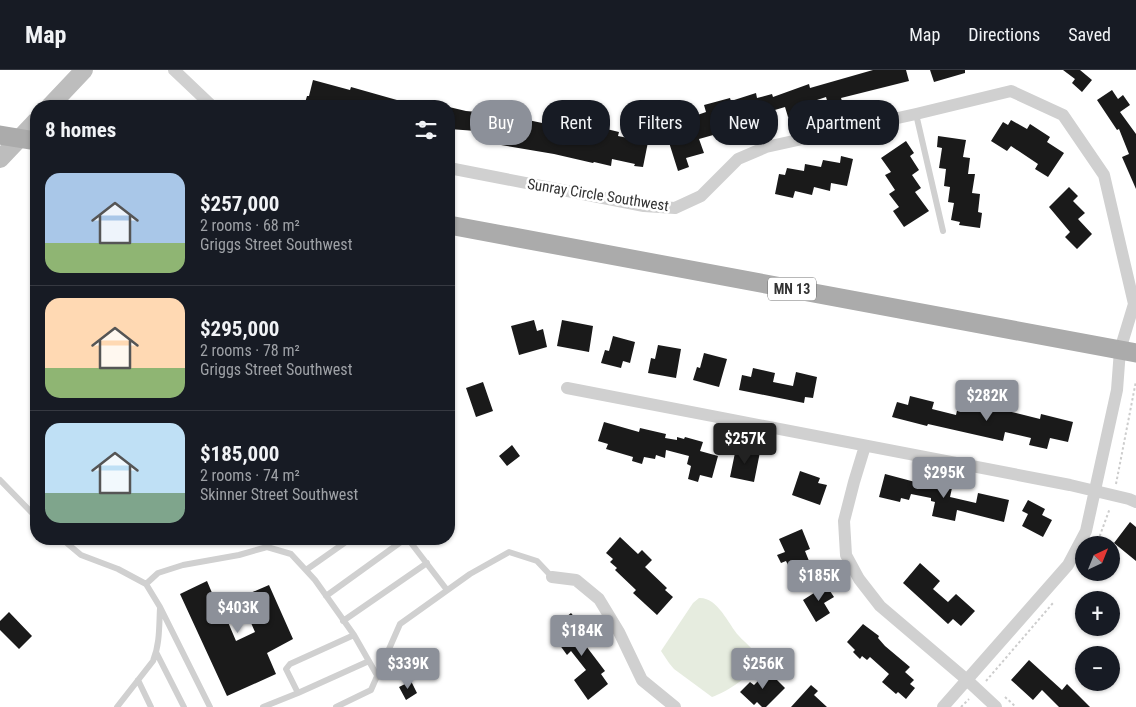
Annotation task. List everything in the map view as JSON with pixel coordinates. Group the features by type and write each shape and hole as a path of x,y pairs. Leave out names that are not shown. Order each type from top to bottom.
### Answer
{"main road":[{"path":"0,135 28,140"},
{"name":"MN 13","path":"455,226 1128,351"}],"street":[{"path":"56,100 84,70"},
{"path":"174,70 206,100"},
{"name":"Sunray Circle Southwest","path":"455,169 644,206 675,208 701,196 738,159 766,147 1011,91 1063,115 1104,175 1135,304 1128,351 1117,390 1086,531 1068,566 943,707"},
{"path":"0,159 28,140"},
{"path":"567,388 1094,490 1136,502"},
{"path":"865,446 844,521 846,555 859,579 880,606 996,707"},
{"path":"552,577 576,580 599,600 619,632 642,680 675,707"}],"lane":[{"path":"916,114 943,232"},
{"path":"0,480 30,511"},
{"path":"70,545 82,554 118,569 146,584 160,607 210,707"},
{"path":"306,570 341,545"},
{"path":"326,596 398,545"},
{"path":"412,545 447,590"},
{"path":"146,584 158,573 183,565 239,555 268,547 291,554 316,580 354,636 378,676"},
{"path":"336,707 372,690 400,624 470,574 509,552 537,561 552,577"},
{"path":"343,621 427,563"},
{"path":"117,707 153,661 156,652 160,607"},
{"path":"298,692 286,669 290,664 354,636"},
{"path":"156,652 184,707"},
{"path":"263,707 369,661"},
{"path":"138,680 151,707"}],"path":[{"path":"1100,536 1114,495 1136,381"},
{"path":"986,681 1055,600"}],"shaded area":[{"path":"699,598 706,599 717,606 759,660 756,666 739,682 712,697 674,669 661,651 693,603"}],"building":[{"path":"873,70 906,70 909,81 841,98 842,100 827,100 826,97 817,100 788,100 788,117 785,107 778,109 778,100 734,100 756,93 757,98 772,94 773,97 809,84 810,88"},
{"path":"930,70 965,70 965,73 934,82"},
{"path":"1063,70 1080,70 1092,80 1082,92 1072,83 1075,79"},
{"path":"313,80 350,90 351,87 397,100 306,100 307,96 309,96"},
{"path":"1112,90 1118,99 1123,95 1130,105 1120,112 1136,134 1136,189 1122,157 1129,154 1119,129 1117,130 1097,100"},
{"path":"710,103 710,136 700,139 700,114 706,112 704,105"},
{"path":"455,108 470,111 470,131 455,129"},
{"path":"1011,120 1027,129 1030,124 1050,137 1047,142 1064,153 1048,177 1035,169 1038,164 1011,146 1007,151 991,141 1003,122 1008,125"},
{"path":"532,121 542,123 542,145 610,145 610,130 619,132 620,145 647,145 643,167 612,159 611,166 501,145 532,145"},
{"path":"938,136 966,140 963,157 970,158 968,174 975,174 972,193 980,194 978,212 982,213 980,228 959,225 960,222 951,220 954,203 948,202 950,187 944,186 946,169 939,168 942,148 937,147"},
{"path":"906,141 914,153 910,156 919,170 912,175 921,188 915,192 929,211 904,227 893,211 899,207 889,194 895,190 885,175 891,172 881,158"},
{"path":"700,142 704,153 686,158 689,167 678,171 670,145 700,145"},
{"path":"841,156 853,159 847,186 831,183 830,191 814,187 812,195 795,191 793,198 775,194 779,174 785,175 787,168 804,171 805,164 821,167 823,160 840,163"},
{"path":"1069,187 1078,196 1073,201 1085,213 1078,219 1092,234 1077,249 1065,237 1070,232 1049,207"},
{"path":"534,320 537,331 543,329 547,347 519,355 511,326"},
{"path":"562,320 593,326 589,352 557,346"},
{"path":"613,336 635,342 630,363 623,361 621,368 601,363 605,350 609,351"},
{"path":"658,345 681,349 676,378 648,373 651,358 655,359"},
{"path":"704,353 727,359 719,387 693,380 697,367 700,368"},
{"path":"753,368 775,373 773,382 793,386 796,372 817,377 813,398 805,397 804,403 739,390 742,375 751,377"},
{"path":"483,382 493,411 476,417 466,388"},
{"path":"910,396 934,402 932,409 956,415 958,406 990,414 991,407 1040,419 1041,414 1073,422 1068,442 1050,438 1047,449 1029,445 1031,438 1005,432 1003,441 892,417 897,402 908,405"},
{"path":"604,422 639,432 640,428 666,434 665,438 677,440 677,437 684,439 685,437 703,442 700,451 718,456 712,478 700,475 698,482 688,479 691,466 687,464 689,456 666,450 665,458 656,455 655,459 644,457 642,464 632,461 633,457 606,449 608,444 598,441"},
{"path":"512,445 520,456 507,466 499,456"},
{"path":"736,448 760,452 754,482 730,477"},
{"path":"800,471 820,478 818,483 827,485 820,505 792,495"},
{"path":"885,474 934,487 934,485 952,488 950,497 976,503 978,493 1009,500 1004,522 957,510 955,521 932,516 935,502 931,501 931,498 911,494 909,500 901,498 900,502 879,497"},
{"path":"1028,500 1045,509 1042,515 1052,520 1043,537 1022,526 1028,514 1022,511"},
{"path":"1130,522 1136,527 1136,561 1120,548 1119,536"},
{"path":"802,529 810,549 805,551 809,561 790,569 786,561 781,563 777,555 785,552 779,539"},
{"path":"620,537 638,554 642,550 652,560 645,567 667,588 665,590 673,597 657,615 633,593 636,590 615,570 617,568 610,562 613,559 606,553"},
{"path":"920,563 940,581 933,589 948,602 956,594 975,611 961,626 953,619 948,624 903,583"},
{"path":"207,581 218,607 269,585 293,639 267,653 276,674 227,696 180,594","holes":["244,607 255,632 236,641 225,615"]},
{"path":"824,582 834,597 824,603 830,613 816,622 803,600 814,593 812,589"},
{"path":"9,612 32,636 19,649 0,630 0,621"},
{"path":"571,613 583,627 578,631 585,640 583,642 605,671 601,674 608,684 588,700 574,680 586,670 571,651 567,655 554,637 565,628 560,622"},
{"path":"863,624 879,636 878,638 885,646 910,667 905,672 914,680 910,684 915,688 906,699 898,692 896,694 882,682 889,674 870,657 867,660 862,656 860,659 847,642"},
{"path":"1029,660 1062,690 1067,684 1090,707 1059,707 1042,690 1033,700 1011,680"},
{"path":"768,671 785,688 766,707 762,707 757,702 754,705 740,692 750,682 754,685"},
{"path":"411,681 417,693 406,700 399,687"},
{"path":"811,685 818,691 814,695 827,707 791,707"}]}
